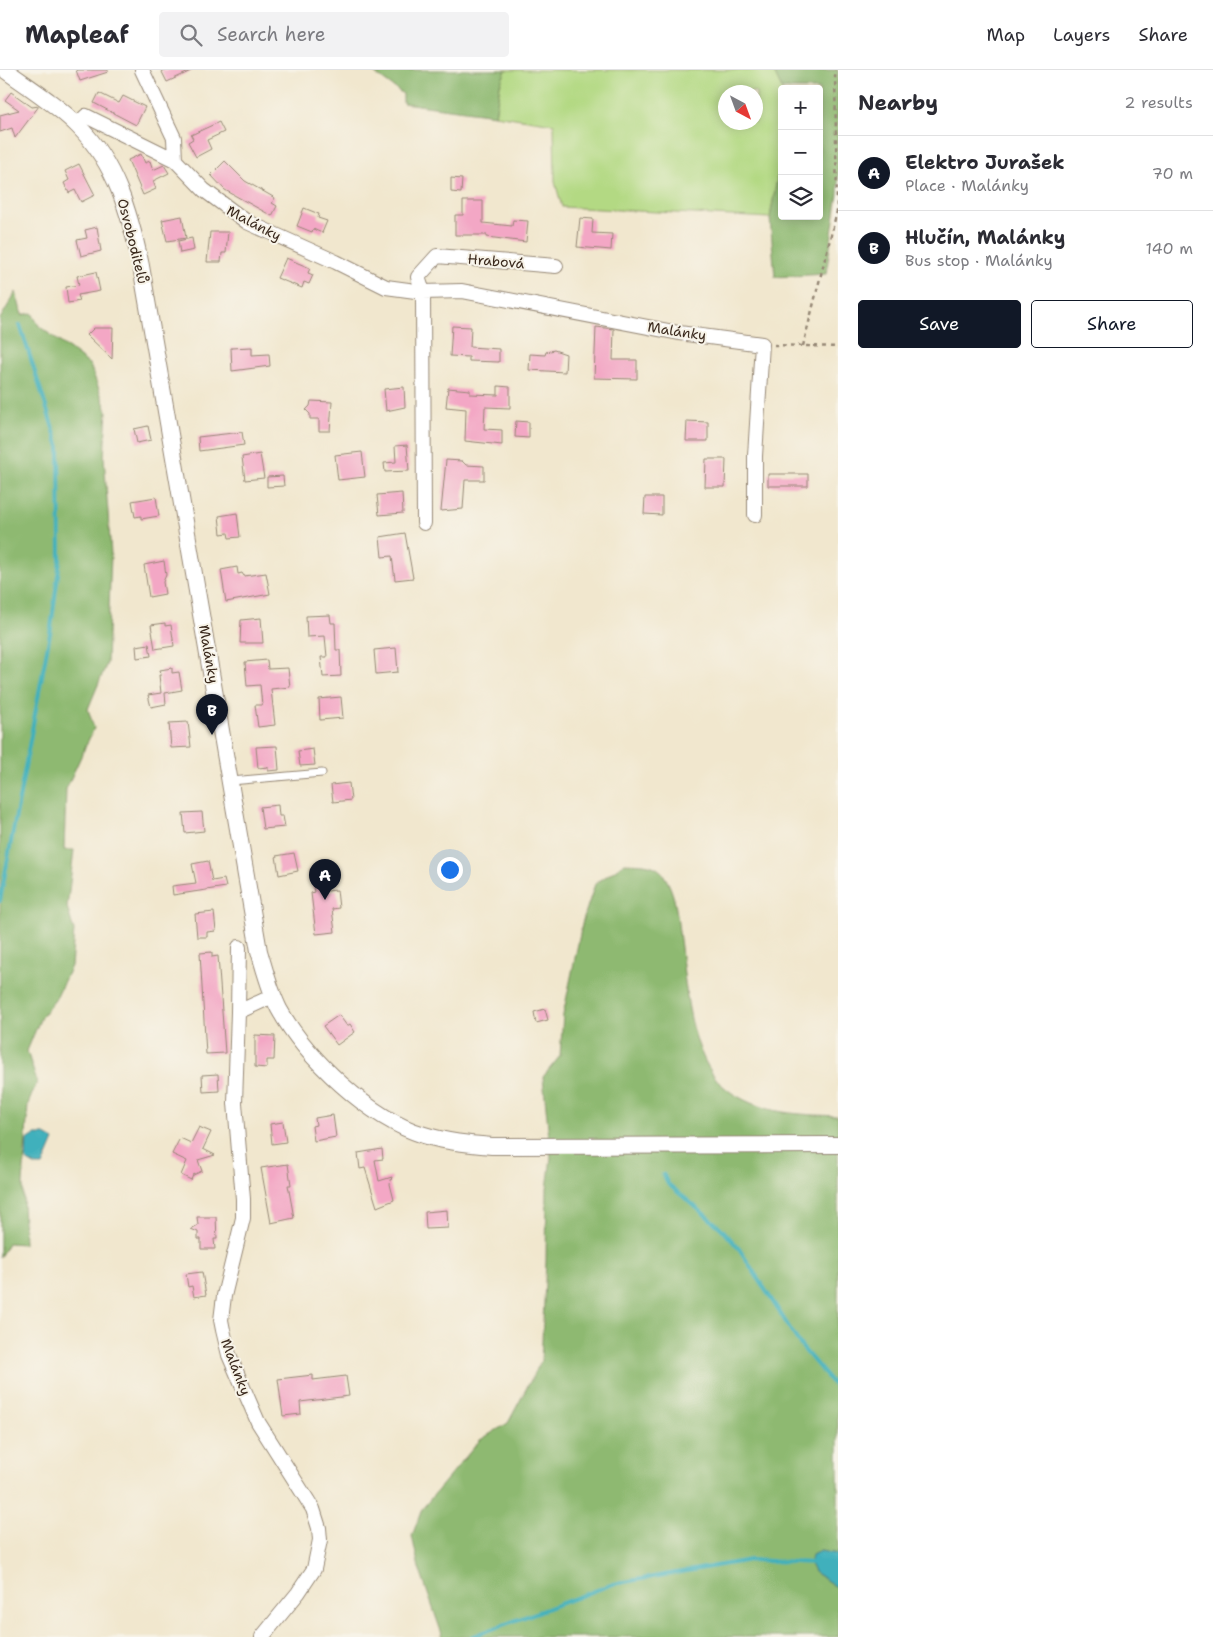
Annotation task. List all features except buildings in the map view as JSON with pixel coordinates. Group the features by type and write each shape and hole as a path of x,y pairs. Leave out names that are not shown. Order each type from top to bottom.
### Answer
{"street":[{"name":"Osvoboditelů","path":"5,70 56,106 77,125 111,171 127,208 141,266 170,429"},
{"path":"142,70 174,138 175,160"},
{"name":"Malánky","path":"77,125 86,116 160,150 175,160 204,190 247,222 386,287 423,292 462,291 679,333 762,344"},
{"name":"Hrabová","path":"423,292 418,277 437,256 556,266"},
{"path":"423,292 424,523"},
{"path":"755,515 755,456 762,344"},
{"name":"Malánky","path":"170,429 259,951 273,996 285,1018 311,1056 339,1082 377,1112 414,1132 446,1141 518,1146 838,1145"},
{"name":"Malánky","path":"239,947 235,1103 243,1209 238,1242 224,1296 221,1320 228,1355 258,1422 312,1509 319,1528 320,1540 314,1569 298,1593 262,1637"},
{"path":"238,1012 273,996"}],"lane":[{"path":"231,781 322,773"}],"path":[{"path":"803,346 837,211 836,70"},
{"path":"762,344 838,347"}],"green space":[{"path":"370,70 506,70 500,85 495,115 403,103 403,94"},
{"path":"506,70 773,70 780,85 778,85 778,173 770,218 562,207 555,182 554,124 495,115 500,85"},
{"path":"773,70 838,70 838,193 826,274 775,277 770,218 778,173 778,220 823,220 823,85 780,85"},
{"path":"16,292 22,315 32,313 39,326 90,365 107,411 104,457 111,554 107,663 88,709 94,728 66,789 64,850 74,850 67,907 74,931 71,966 55,1000 41,1017 27,1051 37,1082 28,1104 23,1184 24,1244 8,1243 0,1257 0,319"},
{"path":"625,863 646,864 656,867 663,874 673,895 691,1020 697,1042 717,1080 732,1093 758,1106 796,1114 838,1116 838,1554 820,1551 814,1572 838,1588 838,1637 443,1637 419,1568 412,1536 422,1509 480,1440 508,1423 541,1361 546,1262 547,1189 551,1157 543,1077 560,1056 563,1015 583,920 595,884"}],"water":[{"path":"35,1135 45,1135 54,1140 43,1166 36,1166 26,1160 27,1140"},
{"path":"820,1551 838,1554 838,1588 814,1572 810,1564 812,1555"}],"waterway":[{"path":"0,901 51,628 60,559 59,447 20,325"},
{"path":"663,1174 668,1184 721,1228 740,1250 801,1346 838,1390"},
{"path":"471,1637 613,1584 750,1560 815,1563"}],"place":[{"name":"Hlučín, Malánky","path":"212,735"},
{"name":"Elektro Jurašek","path":"325,900"}]}
